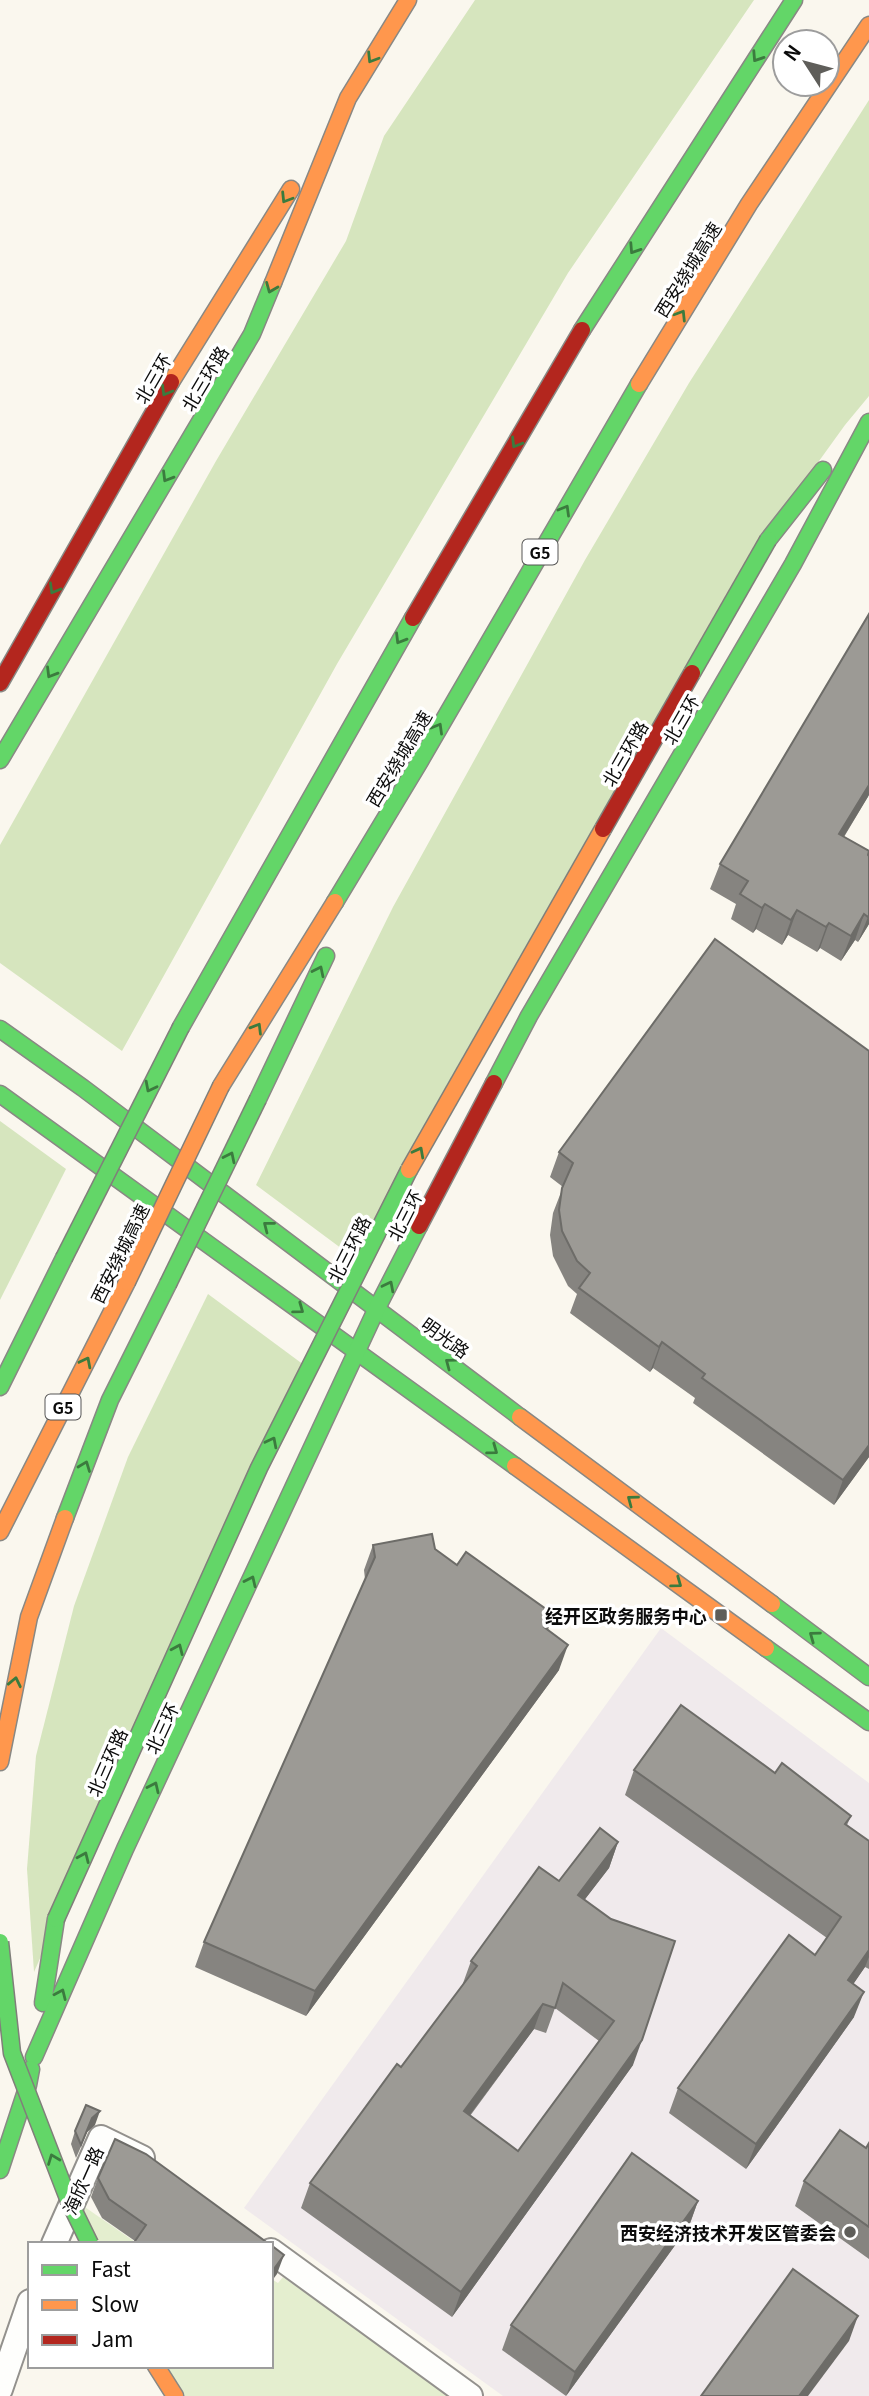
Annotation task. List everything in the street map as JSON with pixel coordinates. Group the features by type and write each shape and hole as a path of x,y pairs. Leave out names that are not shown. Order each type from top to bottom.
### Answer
{"main road":[{"name":"北三环路","path":"0,760 252,334 348,98 408,0"},
{"path":"0,1387 181,1027 371,688 583,329 794,0"},
{"name":"西安绕城高速","path":"0,1532 127,1282 221,1086 418,763 645,371 830,81 869,25"},
{"name":"北三环","path":"0,683 176,374 348,98"},
{"name":"北三环路","path":"0,2170 28,2085 56,1919 259,1468 419,1151 768,540 869,409"},
{"name":"北三环","path":"34,2057 125,1849 376,1310 529,1016 793,565 869,422"},
{"path":"347,912 418,763"},
{"path":"0,1762 29,1617 110,1400 335,937"},
{"name":"明光路","path":"0,1029 117,1113 376,1310 869,1677"},
{"path":"0,1094 869,1722"},
{"path":"0,1942 12,2053 69,2201 89,2242"},
{"path":"157,2368 175,2396"}],"street":[{"name":"海欣一路","path":"55,2242 101,2138 147,2160 157,2168"},
{"path":"273,2252 470,2396"},
{"path":"0,2389 28,2308"}],"shaded area":[{"path":"661,1628 869,1783 869,2396 503,2396 244,2208"}],"green space":[{"path":"475,0 754,0 568,273 337,664 122,1051 0,963 0,845 216,461 346,241 384,136"},
{"path":"869,100 869,396 788,504 361,1263 256,1185 393,907 585,560 689,383"},
{"path":"0,1121 66,1169 0,1300"},
{"path":"208,1294 304,1365 34,1972 27,1869 36,1756 74,1606 128,1457"},
{"path":"79,2203 135,2242 91,2242"},
{"path":"283,2277 450,2396 184,2396 164,2368 273,2368 273,2280 278,2283"}],"building":[{"path":"869,614 869,785 839,834 869,851 869,915 868,917 864,914 851,936 829,923 826,927 797,910 791,920 765,904 762,908 740,894 748,881 720,864"},
{"path":"715,939 869,1051 869,1445 843,1480 702,1378 705,1374 662,1342 659,1347 579,1288 590,1273 577,1261 562,1231 559,1210 562,1188 573,1163 559,1152"},
{"path":"432,1534 435,1549 457,1565 466,1552 553,1614 544,1627 568,1645 315,1991 204,1942 375,1557 373,1545"},
{"path":"681,1705 775,1773 782,1763 851,1816 845,1824 869,1841 869,1950 848,1980 864,1992 756,2144 678,2088 789,1935 815,1955 841,1917 634,1770"},
{"path":"600,1828 618,1842 578,1895 611,1919 675,1941 642,2040 461,2292 310,2183 397,2064 401,2067 477,1966 471,1961 539,1867 559,1881","holes":["563,1983 614,2021 518,2151 464,2111 543,2004 555,2008"]},
{"path":"86,2105 100,2111 92,2118 81,2145 75,2131"},
{"path":"840,2130 866,2148 869,2143 869,2227 804,2181"},
{"path":"115,2139 146,2154 266,2242 134,2242 146,2225 109,2199 98,2178"},
{"path":"632,2153 698,2201 575,2372 511,2325"},
{"path":"273,2247 284,2255 273,2270"},
{"path":"793,2269 858,2316 799,2396 701,2396"}],"traffic: fast":[{"path":"582,330 794,0"},
{"path":"0,760 252,334 273,283"},
{"path":"335,902 639,384"},
{"path":"494,1083 529,1016 793,564 869,422"},
{"path":"768,540 823,470"},
{"path":"692,673 768,540"},
{"path":"181,1027 413,618"},
{"path":"258,1099 326,956"},
{"path":"64,1258 181,1027"},
{"path":"0,1029 83,1088 520,1417"},
{"path":"0,1094 515,1466"},
{"path":"168,1284 258,1099"},
{"path":"56,1919 259,1468 409,1170"},
{"path":"34,2057 125,1849 376,1310 419,1226"},
{"path":"0,1387 64,1258"},
{"path":"65,1518 110,1400 168,1284"},
{"path":"772,1604 869,1677"},
{"path":"766,1648 869,1722"},
{"path":"43,2003 56,1919"},
{"path":"0,1942 12,2053 69,2201 89,2242"},
{"path":"0,2170 31,2069"}],"traffic: slow":[{"path":"273,283 348,98 408,0"},
{"path":"639,384 749,204 869,25"},
{"path":"171,382 291,189"},
{"path":"409,1170 603,829"},
{"path":"221,1086 335,902"},
{"path":"127,1282 221,1086"},
{"path":"0,1532 127,1282"},
{"path":"520,1417 772,1604"},
{"path":"515,1466 766,1648"},
{"path":"0,1762 29,1617 65,1518"},
{"path":"157,2368 175,2396"}],"traffic: jam":[{"path":"413,618 582,330"},
{"path":"0,683 171,382"},
{"path":"603,829 692,673"},
{"path":"419,1226 494,1083"}],"place":[{"name":"经开区政务服务中心","path":"721,1615"},
{"name":"西安经济技术开发区管委会","path":"850,2232"}]}
